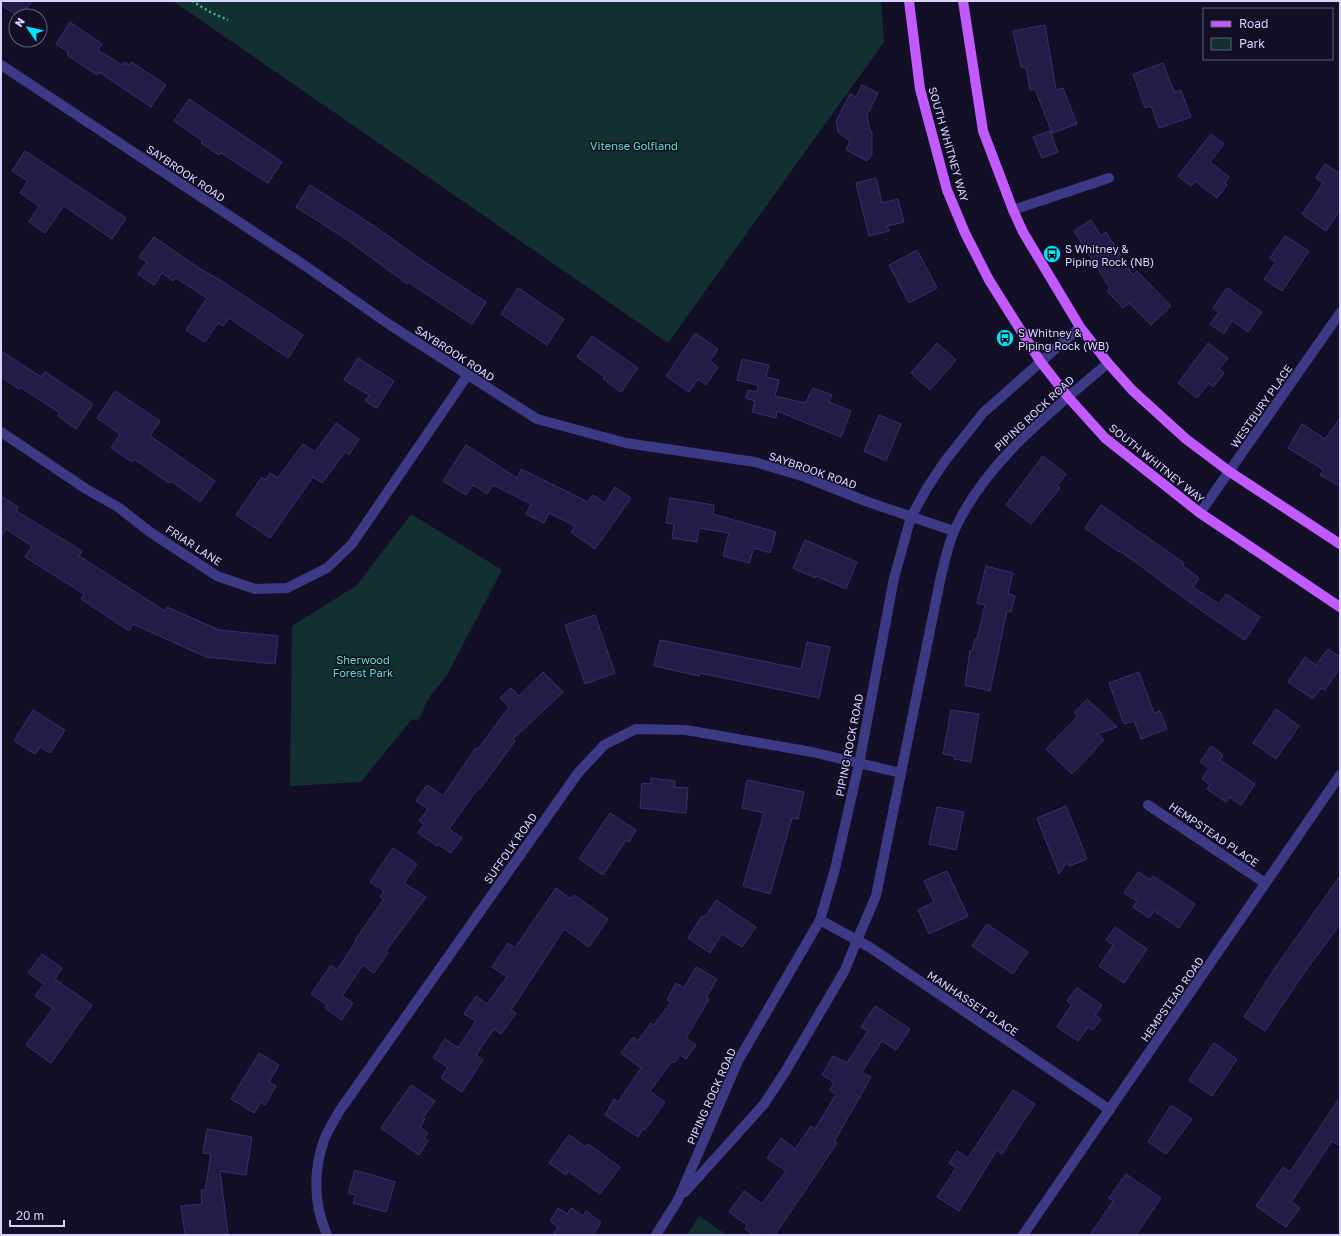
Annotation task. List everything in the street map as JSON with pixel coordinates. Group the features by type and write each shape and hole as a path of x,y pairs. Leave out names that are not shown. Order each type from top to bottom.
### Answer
{"main road":[{"name":"SOUTH WHITNEY WAY","path":"909,1 920,89 948,190 965,233 989,280 1040,361 1068,397 1105,438 1200,513 1340,607"},
{"path":"963,1 983,131 1012,210 1048,276 1080,327 1108,363 1132,390 1186,439 1230,472 1340,544"}],"street":[{"name":"SAYBROOK ROAD","path":"1,65 467,376 537,419 626,443 755,462 805,477 911,517 954,531"},
{"path":"1012,210 1110,178"},
{"name":"WESTBURY PLACE","path":"1200,513 1340,312"},
{"name":"PIPING ROCK ROAD","path":"656,1235 678,1200 738,1061 820,920 835,869 859,764 894,578 911,517 942,466 983,413 1080,327"},
{"name":"PIPING ROCK ROAD","path":"678,1200 764,1104 785,1072 845,970 876,896 934,607 954,531 975,492 1006,453 1108,363"},
{"name":"FRIAR LANE","path":"1,432 86,489 118,507 150,532 217,576 255,588 287,588 327,568 352,544 467,376"},
{"name":"SUFFOLK ROAD","path":"327,1235 319,1217 316,1179 324,1140 340,1110 573,779 604,745 636,729 686,730 812,752 901,773"},
{"name":"HEMPSTEAD ROAD","path":"1023,1235 1340,775"},
{"name":"HEMPSTEAD PLACE","path":"1148,805 1266,883"},
{"name":"MANHASSET PLACE","path":"820,920 857,940 1110,1110"}],"path":[{"path":"192,1 210,12 228,20"}],"green space":[{"name":"Vitense Golfland","path":"173,1 881,1 884,42 668,343"},
{"name":"Sherwood Forest Park","path":"411,514 502,570 446,677 430,696 418,721 412,719 361,782 290,786 292,626 357,585"},
{"path":"699,1216 727,1235 687,1235"}],"building":[{"path":"1,1 32,1 27,8 8,8 8,10 1,5"},
{"path":"70,22 102,44 98,50 122,65 124,62 129,65 131,62 166,85 151,107 99,72 97,75 67,55 68,52 56,44"},
{"path":"1045,25 1056,90 1063,88 1077,124 1052,133 1035,89 1030,90 1026,67 1021,67 1013,31"},
{"path":"1163,63 1174,92 1181,90 1191,117 1159,128 1151,106 1145,108 1133,74"},
{"path":"862,85 878,93 867,115 870,131 872,132 872,154 867,161 846,150 850,141 838,132 836,121 850,94 856,97"},
{"path":"189,99 282,162 268,183 221,153 219,155 201,143 203,141 174,121"},
{"path":"1050,131 1058,152 1042,158 1033,137"},
{"path":"1211,134 1224,144 1210,162 1229,177 1225,183 1227,185 1217,198 1195,181 1191,186 1178,176"},
{"path":"25,151 126,218 112,239 64,206 45,233 29,222 39,206 20,193 28,181 12,171"},
{"path":"1325,164 1340,174 1340,210 1326,231 1302,214 1323,183 1316,178"},
{"path":"876,178 882,203 898,199 904,222 887,226 889,231 869,236 856,183"},
{"path":"310,185 374,226 423,261 486,302 472,324 408,282 407,284 349,241 296,207"},
{"path":"1091,220 1101,236 1106,232 1133,275 1137,271 1171,306 1151,325 1129,303 1123,308 1107,291 1110,288 1074,231"},
{"path":"1285,236 1309,251 1282,291 1264,279 1276,262 1270,258"},
{"path":"154,237 303,335 288,358 229,318 223,326 218,323 205,342 186,330 207,298 176,278 173,281 162,273 154,285 138,274 147,262 139,257"},
{"path":"917,250 937,288 909,303 889,265"},
{"path":"518,288 564,319 547,345 501,314"},
{"path":"1227,288 1262,312 1248,332 1232,321 1224,334 1210,324 1219,312 1213,308"},
{"path":"695,333 718,349 710,361 718,367 706,385 698,379 689,392 666,376"},
{"path":"592,336 638,368 621,392 603,379 605,377 577,357"},
{"path":"937,343 956,360 930,390 911,373"},
{"path":"1208,343 1228,358 1219,369 1224,373 1213,387 1209,383 1197,398 1178,383"},
{"path":"1,351 41,377 45,372 93,404 76,429 58,416 60,413 20,387 19,389 1,377"},
{"path":"358,358 394,381 377,408 365,401 369,395 344,380"},
{"path":"742,359 769,365 766,377 779,380 775,396 805,403 813,388 832,395 829,402 851,411 841,437 777,411 776,418 752,412 755,401 746,398 748,390 757,392 758,385 737,380"},
{"path":"115,391 160,421 150,436 215,481 200,502 171,481 169,483 134,459 132,462 111,448 120,434 97,418"},
{"path":"879,415 901,424 886,461 864,451"},
{"path":"1340,418 1340,486 1320,475 1324,470 1288,448 1302,424 1325,439"},
{"path":"336,423 359,439 349,455 345,452 322,483 313,477 270,538 236,515 262,477 266,480 270,473 278,478 303,444 315,452"},
{"path":"466,445 517,478 521,469 588,502 593,495 605,503 615,487 631,498 595,549 571,532 575,526 549,513 544,523 526,514 531,504 493,485 487,494 473,485 466,495 443,481"},
{"path":"1043,456 1066,474 1057,486 1060,488 1031,524 1006,505"},
{"path":"1,496 18,507 16,511 82,551 79,556 165,611 167,607 219,630 278,636 275,664 206,657 133,624 129,631 81,599 84,594 25,557 32,546 6,529 1,537"},
{"path":"670,498 714,505 713,514 776,532 770,553 754,548 749,563 723,556 729,533 699,528 697,542 672,538 674,524 666,523"},
{"path":"1101,505 1184,563 1183,566 1199,578 1193,587 1219,604 1226,594 1260,617 1245,640 1202,611 1120,551 1119,552 1085,528"},
{"path":"805,540 857,562 846,589 793,568"},
{"path":"986,566 1013,573 1008,594 1015,596 1011,612 1007,611 990,691 965,685 970,650 972,651 975,639 977,639 985,605 977,603"},
{"path":"595,615 615,673 585,684 565,625"},
{"path":"660,640 801,669 807,642 830,647 819,698 700,673 699,676 654,666"},
{"path":"1328,649 1340,657 1340,668 1325,690 1321,688 1313,699 1288,682 1305,657 1316,665"},
{"path":"543,672 563,692 513,739 515,741 480,789 478,788 449,829 462,838 451,853 438,844 437,846 418,833 424,824 419,821 428,809 416,801 427,785 443,796 476,748 478,749 509,707 500,698 511,688 519,696"},
{"path":"1139,672 1154,713 1160,711 1167,729 1141,739 1134,721 1124,724 1109,683"},
{"path":"1087,699 1117,727 1097,734 1104,740 1072,774 1046,749 1078,716 1074,713"},
{"path":"1276,709 1299,726 1276,759 1253,743"},
{"path":"33,710 65,730 50,753 40,747 35,754 14,741"},
{"path":"951,710 979,714 971,762 954,759 955,756 943,754"},
{"path":"1211,746 1223,755 1220,760 1255,784 1241,805 1229,797 1226,802 1207,789 1210,785 1202,779 1209,768 1200,762"},
{"path":"651,778 675,781 674,787 688,788 686,813 640,808 642,783 651,784"},
{"path":"747,780 804,792 798,819 792,818 770,894 743,886 764,813 742,808"},
{"path":"1066,806 1087,859 1070,866 1066,863 1059,874 1037,818"},
{"path":"937,807 964,812 956,850 929,844"},
{"path":"610,813 636,830 629,842 626,840 603,875 579,859"},
{"path":"393,848 417,864 404,883 426,897 386,951 388,953 374,973 363,965 342,996 353,1003 342,1020 325,1008 327,1005 311,994 331,965 337,970 356,941 355,940 384,899 380,897 384,891 370,882"},
{"path":"947,871 968,916 929,934 918,910 934,902 924,881"},
{"path":"1138,872 1151,880 1153,876 1195,904 1179,928 1154,911 1149,918 1133,907 1137,901 1124,893"},
{"path":"1340,876 1340,924 1304,973 1265,1031 1244,1017 1275,968"},
{"path":"556,888 571,899 574,895 608,919 589,947 564,929 511,1010 516,1013 501,1034 494,1029 476,1055 483,1060 462,1092 441,1078 448,1067 433,1058 445,1039 458,1048 476,1021 464,1014 476,996 487,1004 507,977 492,967 508,943 515,948"},
{"path":"716,900 756,927 742,947 722,934 710,953 688,938 702,916 705,917"},
{"path":"987,924 1028,952 1013,974 972,946"},
{"path":"1115,927 1147,949 1124,983 1099,966 1113,945 1106,940"},
{"path":"42,954 62,968 55,979 92,1005 51,1063 26,1045 53,1008 35,996 44,984 28,973"},
{"path":"696,967 717,979 706,998 709,999 686,1038 696,1045 686,1059 680,1055 674,1063 672,1061 650,1091 665,1102 645,1130 643,1129 638,1137 605,1115 614,1099 618,1102 641,1068 621,1053 633,1037 638,1041 651,1023 654,1025 671,1002 667,1000 676,983 684,988"},
{"path":"1077,988 1102,1005 1095,1015 1101,1019 1093,1030 1088,1027 1078,1041 1057,1027 1072,1004 1067,1001"},
{"path":"875,1006 910,1029 896,1050 882,1041 862,1072 871,1077 834,1142 837,1143 775,1235 754,1235 745,1229 747,1225 729,1212 744,1191 762,1204 786,1171 767,1158 781,1138 795,1149 811,1126 815,1129 836,1094 830,1090 834,1082 822,1075 833,1056 847,1063 868,1031 861,1027"},
{"path":"1214,1043 1237,1059 1212,1096 1189,1080"},
{"path":"259,1053 279,1065 269,1082 276,1086 265,1105 261,1102 254,1113 231,1099"},
{"path":"411,1085 435,1101 423,1118 425,1119 420,1127 428,1133 424,1138 428,1141 419,1155 381,1128"},
{"path":"1013,1090 1035,1104 1002,1154 997,1150 959,1211 937,1197 956,1168 949,1163 957,1151 968,1158"},
{"path":"1340,1097 1340,1146 1332,1141 1291,1202 1300,1208 1286,1227 1256,1206 1283,1167 1290,1172"},
{"path":"1171,1105 1192,1119 1166,1154 1148,1142"},
{"path":"207,1129 252,1137 246,1175 220,1171 228,1234 185,1235 181,1206 202,1204 201,1190 205,1190 211,1154 203,1153"},
{"path":"569,1135 586,1147 588,1144 620,1167 600,1194 568,1171 566,1175 549,1163"},
{"path":"355,1170 395,1182 386,1212 353,1203 356,1195 348,1193"},
{"path":"1126,1174 1161,1198 1136,1235 1090,1235 1113,1201 1109,1198"},
{"path":"558,1208 567,1214 571,1208 583,1216 586,1211 601,1222 593,1235 553,1235 558,1227 550,1221"}],"place":[{"name":"S Whitney & Piping Rock (NB)","path":"1052,254"},
{"name":"S Whitney & Piping Rock (WB)","path":"1005,338"}]}
